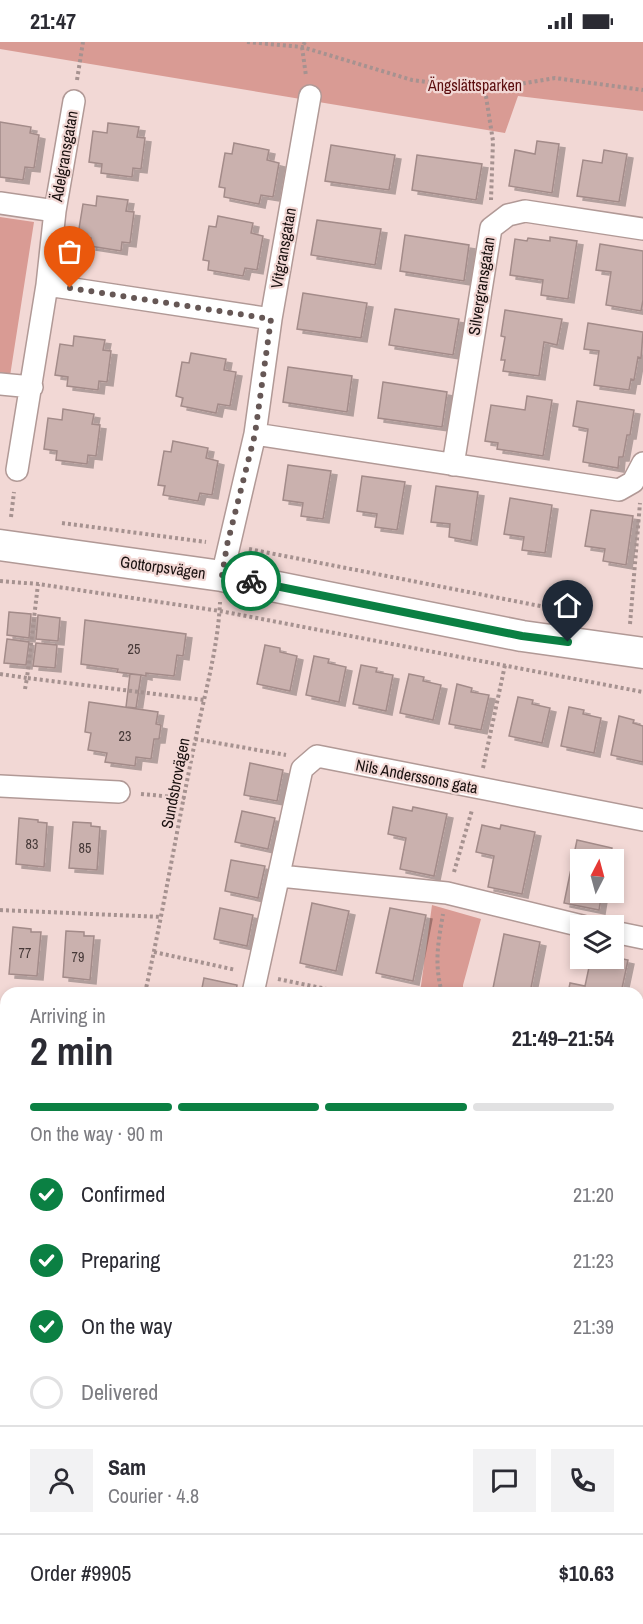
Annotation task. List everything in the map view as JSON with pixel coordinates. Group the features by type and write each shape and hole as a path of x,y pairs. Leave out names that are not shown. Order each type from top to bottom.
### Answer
{"street":[{"name":"Vitgransgatan","path":"222,576 227,545 255,434 271,319 310,96"},
{"name":"Ädelgransgatan","path":"17,470 32,387 55,211 74,101"},
{"name":"Ädelgransgatan","path":"0,203 55,211"},
{"name":"Silvergransgatan","path":"453,465 491,228 508,215 525,212 643,229"},
{"path":"47,285 271,319"},
{"path":"0,384 32,387"},
{"path":"255,434 619,490 633,482 643,463"},
{"name":"Gottorpsvägen","path":"0,545 222,576 522,636 643,653"},
{"name":"Nils Anderssons gata","path":"309,764 317,756 643,820"},
{"path":"254,987 302,769 309,764"},
{"path":"0,786 119,792"},
{"path":"280,876 447,893 570,923"},
{"path":"624,934 643,938"}],"path":[{"path":"74,101 83,42"},
{"path":"247,42 302,47 412,80 485,90 555,78 643,90"},
{"path":"305,42 302,47 310,96"},
{"path":"485,90 493,141 491,228"},
{"path":"630,624 641,494"},
{"name":"Sundsbrovägen","path":"146,987 195,739 219,634 222,576"},
{"path":"0,581 38,584 220,611 643,692"},
{"path":"25,689 38,584"},
{"path":"0,674 204,700"},
{"path":"195,739 282,753 309,764"},
{"path":"119,792 185,798"},
{"path":"440,987 436,955 447,893"},
{"path":"0,910 162,916"}],"green space":[{"name":"Ängslättsparken","path":"0,42 643,42 643,111 518,96 505,133 0,49"},
{"path":"0,217 34,222 10,376 0,374"},
{"path":"432,905 481,919 463,987 421,987"}],"building":[{"path":"0,122 31,127 30,133 39,135 34,168 25,167 23,180 0,177"},
{"path":"108,123 139,127 137,137 145,138 141,169 133,168 132,177 101,173 102,164 89,162 93,131 107,133"},
{"path":"537,141 559,144 552,193 509,186 515,150 535,154"},
{"path":"234,143 269,150 267,160 279,163 273,197 261,195 259,204 224,197 225,188 219,187 225,153 232,154"},
{"path":"331,145 395,155 389,190 325,181"},
{"path":"604,150 627,154 619,202 577,196 583,160 602,163"},
{"path":"417,155 482,164 476,200 412,190"},
{"path":"97,196 128,200 126,211 134,212 130,243 122,242 121,251 90,246 91,238 78,235 83,204 96,206"},
{"path":"218,216 253,223 251,233 263,236 257,270 245,268 243,276 208,270 209,261 203,260 209,226 216,227"},
{"path":"317,220 381,229 375,265 311,255"},
{"path":"405,235 469,245 464,281 400,271"},
{"path":"550,237 577,241 568,299 541,295 543,280 510,275 515,239 550,241"},
{"path":"600,244 643,251 641,311 606,305 611,272 596,270"},
{"path":"303,293 367,303 361,338 297,329"},
{"path":"395,309 459,319 453,355 389,345"},
{"path":"505,310 562,319 557,345 544,342 539,376 503,371 505,360 501,360 505,337 501,336"},
{"path":"588,323 643,332 641,358 638,357 634,380 631,379 629,390 594,385 599,351 584,349"},
{"path":"74,336 105,340 103,350 111,351 107,382 99,381 98,390 67,386 68,377 55,375 60,344 73,346"},
{"path":"191,353 226,359 224,370 236,372 230,406 218,404 216,413 181,406 183,398 176,396 182,362 189,363"},
{"path":"288,367 352,376 347,412 283,402"},
{"path":"383,382 447,392 442,427 378,418"},
{"path":"527,396 552,400 543,456 497,449 498,443 485,441 491,405 525,410"},
{"path":"577,401 634,410 630,435 627,435 623,457 619,457 618,468 583,462 588,429 573,426"},
{"path":"63,409 94,414 92,424 100,425 96,456 88,455 87,464 56,460 57,451 44,449 48,418 62,420"},
{"path":"173,441 208,448 206,458 218,461 212,495 200,493 198,501 163,495 165,486 158,485 164,451 171,452"},
{"path":"288,465 331,471 323,519 301,516 303,503 283,500"},
{"path":"362,476 405,482 397,530 375,527 377,514 357,511"},
{"path":"436,486 478,492 471,541 449,537 450,524 431,522"},
{"path":"510,498 552,505 545,553 522,550 524,537 504,534"},
{"path":"591,510 633,516 626,565 603,561 605,549 585,546"},
{"path":"9,612 31,614 29,638 7,635"},
{"path":"38,615 60,618 58,641 36,639"},
{"path":"85,620 186,634 183,656 177,655 174,676 146,673 146,676 117,672 118,669 81,664"},
{"path":"7,639 29,642 26,665 4,663"},
{"path":"36,643 57,645 55,668 33,666"},
{"path":"265,645 280,648 280,652 297,656 290,691 257,684"},
{"path":"314,656 329,659 328,663 346,667 339,702 306,695"},
{"path":"361,665 377,668 376,672 393,675 386,711 353,704"},
{"path":"130,674 141,675 136,708 126,707"},
{"path":"409,674 424,677 423,681 441,685 433,720 400,713"},
{"path":"457,684 472,688 471,692 489,695 481,730 449,724"},
{"path":"518,697 533,700 532,704 550,708 542,743 509,736"},
{"path":"89,702 158,712 156,724 161,725 159,739 154,739 151,759 136,757 135,766 105,762 107,753 88,750 91,733 85,732"},
{"path":"569,707 584,710 583,714 601,718 594,753 561,746"},
{"path":"619,716 634,720 633,723 643,726 643,762 611,755"},
{"path":"250,763 283,770 277,801 244,795"},
{"path":"393,807 412,811 413,807 447,814 434,876 400,869 406,838 388,834"},
{"path":"242,811 275,818 268,849 235,842"},
{"path":"19,818 47,823 44,867 16,864"},
{"path":"73,822 91,823 91,826 100,827 97,870 69,868"},
{"path":"482,825 500,829 501,825 535,832 522,894 488,887 494,856 476,852"},
{"path":"577,840 612,848 612,849 575,849"},
{"path":"231,860 265,866 258,898 225,891"},
{"path":"570,874 570,903 600,903 599,910 564,903"},
{"path":"312,903 349,911 336,971 300,963"},
{"path":"220,908 253,915 247,946 214,939"},
{"path":"390,908 426,915 413,981 376,973"},
{"path":"13,927 41,932 37,976 9,974"},
{"path":"66,931 84,932 84,936 94,936 90,980 63,977"},
{"path":"504,934 540,942 531,987 493,987"},
{"path":"624,959 628,960 622,987 569,987 570,983 585,986 589,969 624,969"},
{"path":"204,978 237,985 237,987 202,987"}],"way so far":[{"path":"70,288 271,319 255,434 227,545 222,576 251,581"}],"route":[{"path":"251,581 522,636 568,642"}]}
